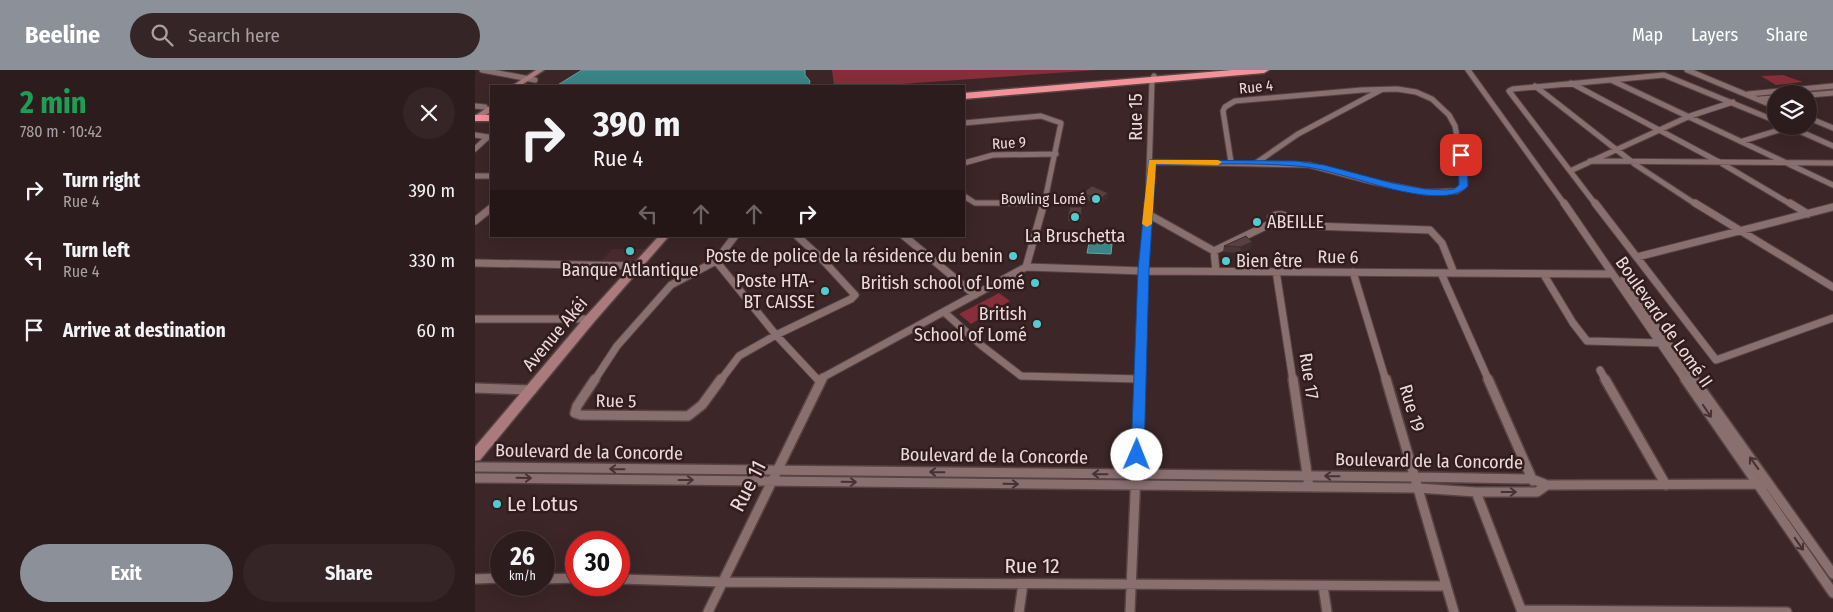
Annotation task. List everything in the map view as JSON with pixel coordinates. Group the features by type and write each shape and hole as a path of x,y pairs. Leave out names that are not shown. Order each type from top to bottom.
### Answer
{"highway":[{"path":"1153,78 1231,70"},
{"path":"965,94 1265,70"}],"main road":[{"path":"526,83 541,70"},
{"path":"526,83 535,80 550,70"},
{"name":"Avenue Akéi","path":"475,456 590,319 663,237"}],"street":[{"path":"482,70 526,83"},
{"name":"Boulevard de Lomé II","path":"1467,70 1612,274 1769,484 1833,574"},
{"name":"Boulevard de Lomé II","path":"1472,70 1663,343 1757,484 1833,593"},
{"path":"1687,70 1767,103"},
{"path":"1696,70 1767,101"},
{"path":"1767,117 1666,75 1535,86 1513,89 1509,92 1716,360 1833,318"},
{"name":"Rue 15","path":"1130,612 1137,474 1143,270 1151,162 1153,78"},
{"path":"1609,80 1743,140 1833,185"},
{"path":"1570,83 1660,129 1808,214"},
{"path":"1535,86 1632,162 1737,230 1833,287"},
{"path":"1817,88 1833,86"},
{"path":"1817,88 1831,94"},
{"path":"1255,163 1298,134 1383,89"},
{"name":"Rue 4","path":"1151,162 1231,162 1309,165 1373,182 1425,192 1457,191 1464,186 1465,181 1458,139 1449,115 1432,99 1403,89 1244,100 1229,104 1225,106 1223,111 1231,162"},
{"path":"1746,94 1767,93"},
{"path":"1817,95 1831,94"},
{"path":"1758,100 1767,99"},
{"path":"1570,170 1690,116 1733,102"},
{"path":"734,237 716,261 776,335 818,380 1026,267 1056,154 1061,123 1053,118 1041,116 965,124"},
{"path":"1817,122 1833,129"},
{"path":"1743,140 1767,133"},
{"path":"475,135 488,137 475,149"},
{"path":"1808,135 1833,146"},
{"name":"Rue 9","path":"965,164 993,155 1056,154"},
{"path":"1590,161 1833,163"},
{"path":"475,176 490,176"},
{"path":"965,197 975,203 1044,203"},
{"path":"1637,257 1833,207"},
{"path":"475,221 490,209"},
{"path":"1148,214 1214,251"},
{"path":"1272,223 1271,217 1280,214 1289,218 1290,222 1286,224"},
{"path":"482,215 490,215"},
{"path":"1214,251 1272,223 1282,226 1286,224 1430,230 1438,238 1454,273"},
{"path":"776,335 851,299 855,294 798,237"},
{"path":"905,237 975,295"},
{"path":"1214,251 1216,271"},
{"name":"Rue 5","path":"716,261 671,285 617,346 577,406 575,413 590,415 688,416 702,405 739,356 776,335"},
{"path":"475,263 637,266"},
{"name":"Rue 6","path":"1026,267 1532,275 1612,274"},
{"name":"Rue 17","path":"1276,271 1309,476 1309,487"},
{"name":"Rue 19","path":"1353,272 1416,477 1454,612"},
{"path":"1441,273 1537,492"},
{"path":"1544,275 1573,323 1587,341 1663,343"},
{"path":"944,312 981,346 1021,376 1139,379"},
{"path":"475,320 590,319"},
{"path":"1601,370 1666,485"},
{"name":"Rue 11","path":"707,612 823,377"},
{"path":"475,388 531,390"},
{"name":"Boulevard de la Concorde","path":"475,467 1416,477 1532,479 1547,485"},
{"name":"Boulevard de la Concorde","path":"475,478 1418,488 1476,492 1537,492 1547,485"},
{"path":"1547,485 1769,484"},
{"path":"1476,492 1522,611 1787,612"},
{"path":"475,579 490,578"},
{"name":"Rue 12","path":"630,579 722,582 1446,586"},
{"path":"1019,612 1023,584"},
{"path":"1323,586 1327,612"}],"shaded area":[{"path":"832,70 1098,70 887,85 834,85"},
{"path":"1783,75 1803,82 1776,85 1761,76"},
{"path":"612,249 647,249 634,264 599,264"},
{"path":"999,293 1010,301 971,324 959,314"}],"water":[{"path":"582,70 805,70 805,75 810,81 809,85 558,85"},
{"path":"1089,243 1112,244 1111,254 1087,253"}],"building":[{"path":"1092,186 1108,193 1099,200 1083,193"},
{"path":"1070,207 1082,207 1081,215 1068,215"},
{"path":"1246,236 1252,242 1241,247 1224,246"}],"slow traffic":[{"path":"1147,224 1151,162 1218,162"}],"place":[{"name":"Bowling Lomé","path":"1096,199"},
{"name":"La Bruschetta","path":"1075,217"},
{"name":"ABEILLE","path":"1257,222"},
{"name":"Banque Atlantique","path":"630,251"},
{"name":"Poste de police de la résidence du benin","path":"1013,256"},
{"name":"Bien être","path":"1226,261"},
{"name":"British school of Lomé","path":"1035,283"},
{"name":"Poste HTA- BT CAISSE","path":"825,291"},
{"name":"British School of Lomé","path":"1037,324"},
{"name":"Le Lotus","path":"497,504"}],"route":[{"path":"1137,455 1143,270 1151,162 1296,163 1324,168 1391,186 1425,192 1446,192 1457,191 1464,186 1461,155"}]}
